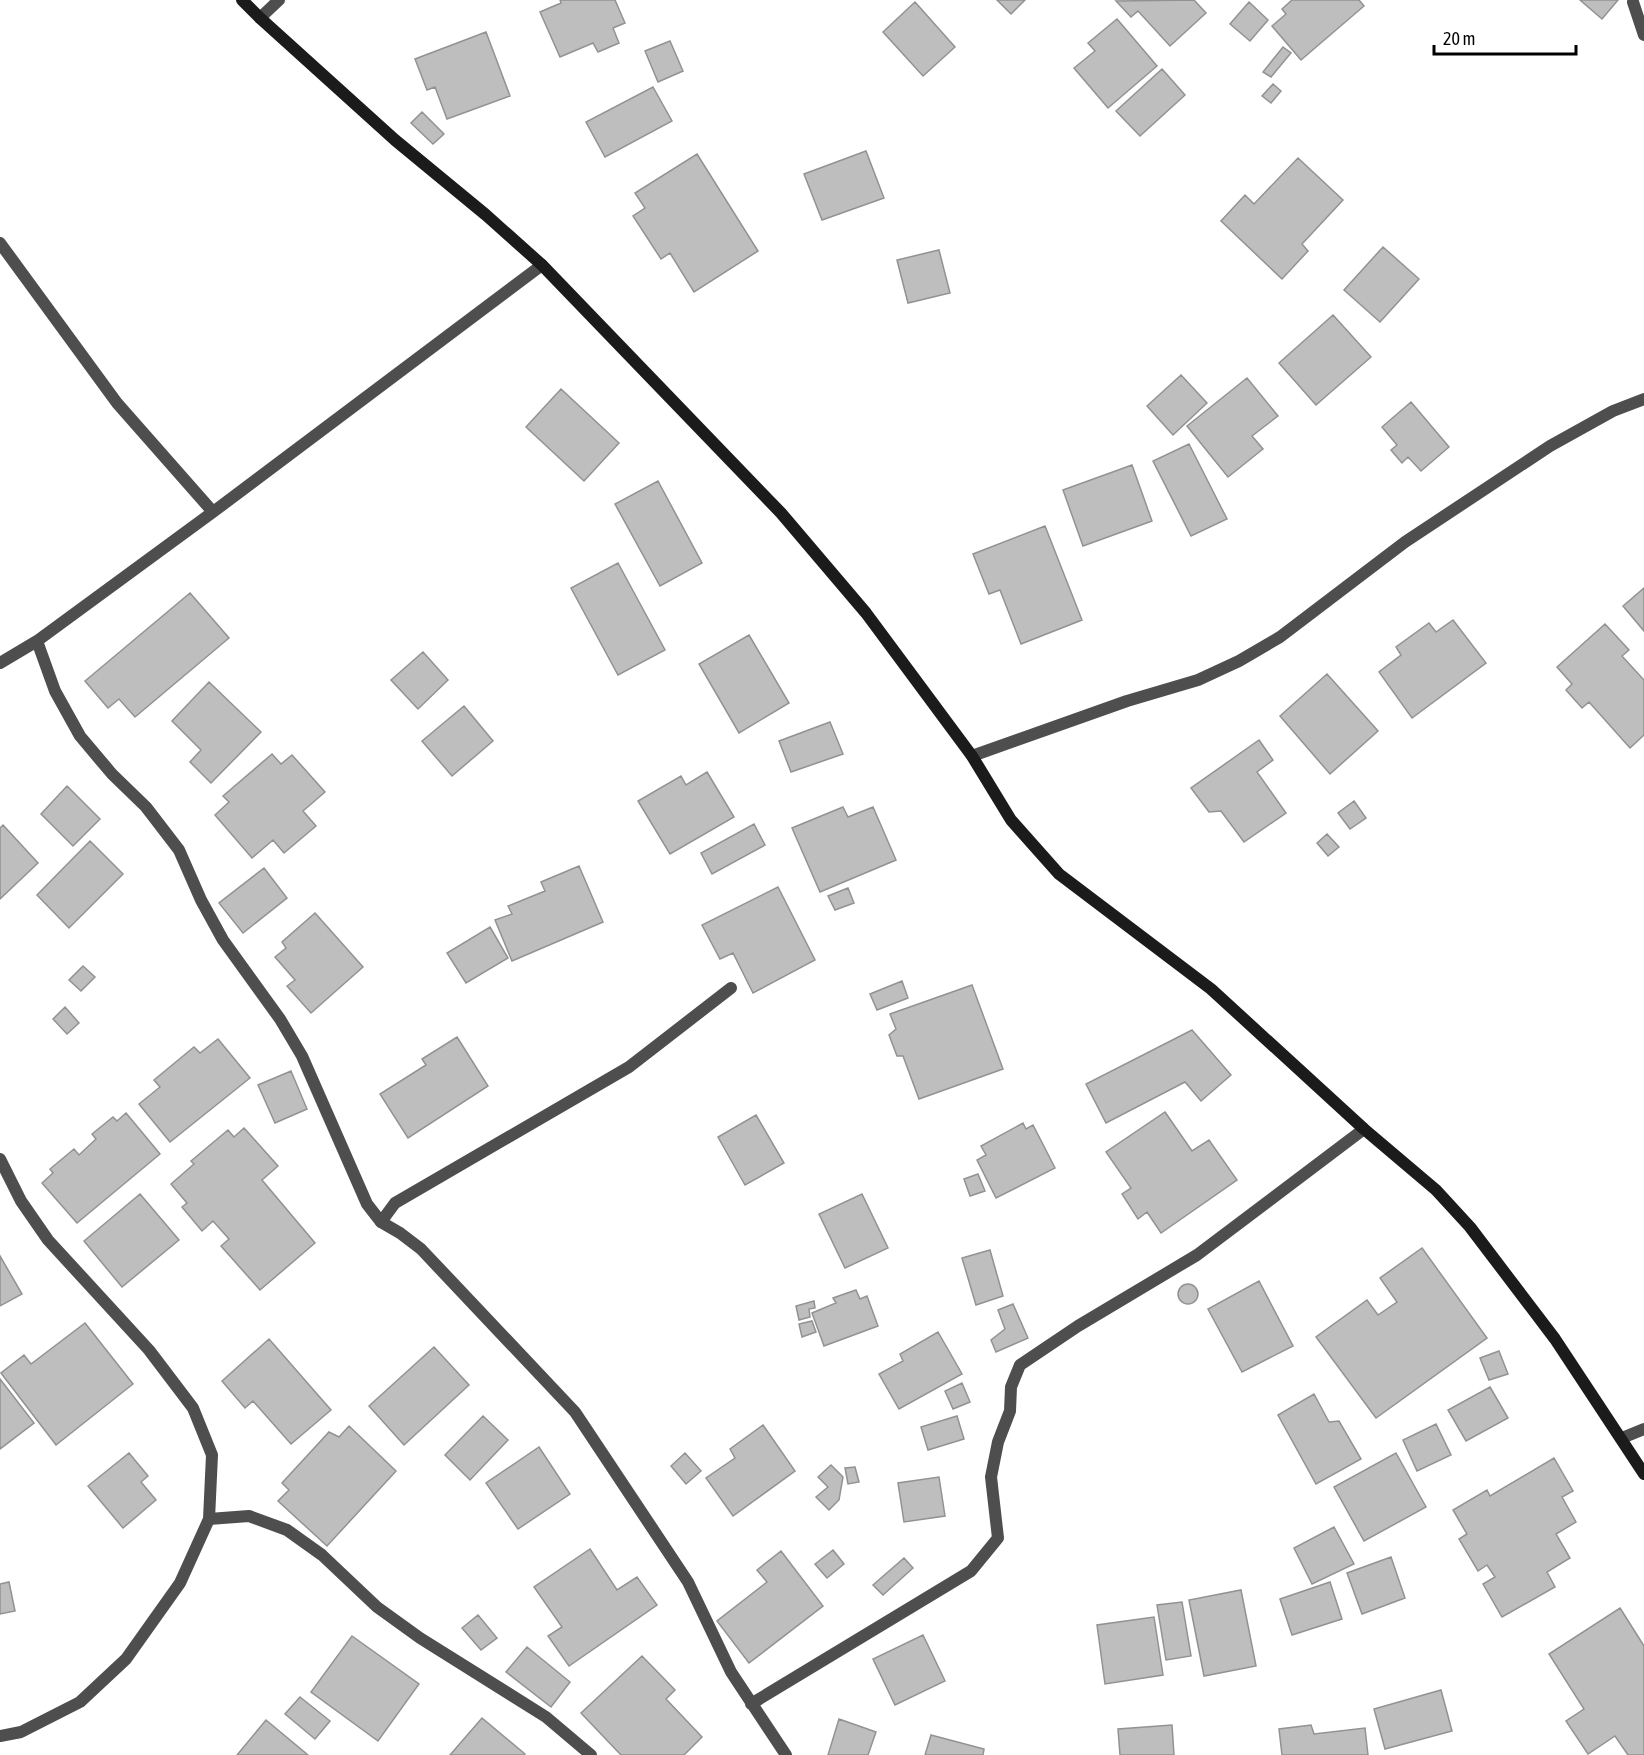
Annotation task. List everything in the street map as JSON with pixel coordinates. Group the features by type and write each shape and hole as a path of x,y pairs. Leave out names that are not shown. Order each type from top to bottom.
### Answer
{"street":[{"path":"242,0 395,140 486,215 542,265 781,513 866,613 972,756 1011,820 1059,874 1211,989 1364,1129 1436,1190 1470,1227 1555,1339 1644,1474"},
{"path":"260,18 279,0"},
{"path":"1633,2 1644,35"},
{"path":"0,243 117,402 213,512"},
{"path":"0,663 37,641 213,512 542,265"},
{"path":"972,756 1127,701 1198,680 1239,661 1280,637 1406,542 1550,446 1613,411 1644,399"},
{"path":"37,641 55,691 80,736 112,774 146,807 179,850 201,900 223,940 280,1019 302,1056 367,1204 381,1222 400,1233 421,1250 575,1412 688,1582 731,1672 786,1755"},
{"path":"381,1222 395,1203 629,1067 731,988"},
{"path":"751,1704 971,1571 998,1538 991,1477 998,1442 1010,1411 1011,1387 1020,1365 1078,1326 1197,1255 1364,1129"},
{"path":"0,1159 21,1201 48,1240 149,1350 193,1408 212,1455 210,1519 180,1582 126,1659 80,1702 21,1732 0,1736"},
{"path":"1622,1438 1644,1429"},
{"path":"210,1519 249,1516 286,1530 322,1555 377,1607 420,1638 546,1717 591,1755"}],"building":[{"path":"560,0 615,0 625,23 613,28 619,43 598,52 593,43 560,57 540,12 561,3"},
{"path":"997,0 1025,0 1011,14"},
{"path":"1194,0 1206,13 1170,46 1138,11 1131,17 1116,1"},
{"path":"1292,0 1359,0 1364,6 1301,60 1272,26 1286,14 1282,9"},
{"path":"1580,0 1618,0 1602,19"},
{"path":"915,2 955,47 923,76 883,32"},
{"path":"1249,2 1268,20 1250,41 1230,24"},
{"path":"1117,19 1157,66 1108,108 1074,68 1095,51 1088,43"},
{"path":"486,32 510,96 447,119 435,87 427,90 415,59"},
{"path":"670,41 683,71 658,82 645,51"},
{"path":"1283,47 1291,53 1271,77 1263,72"},
{"path":"1162,69 1185,95 1140,136 1116,111"},
{"path":"1273,84 1281,91 1271,103 1262,96"},
{"path":"653,87 672,121 605,157 586,122"},
{"path":"422,112 444,134 433,144 411,123"},
{"path":"866,151 884,198 822,220 804,174"},
{"path":"697,154 758,251 694,292 670,253 661,259 633,216 645,208 635,193"},
{"path":"1298,158 1343,200 1302,244 1308,251 1282,279 1221,221 1245,195 1254,204"},
{"path":"1383,247 1419,279 1380,322 1344,290"},
{"path":"939,250 950,293 908,303 897,260"},
{"path":"1333,315 1371,357 1316,405 1279,363"},
{"path":"1181,375 1207,403 1173,435 1147,406"},
{"path":"1247,378 1278,416 1252,436 1263,449 1228,477 1187,426"},
{"path":"561,389 619,443 584,481 526,427"},
{"path":"1411,402 1449,447 1421,471 1408,457 1402,463 1391,450 1397,445 1382,427"},
{"path":"1189,444 1227,519 1191,536 1153,461"},
{"path":"1132,465 1152,521 1083,546 1063,490"},
{"path":"658,481 702,563 660,586 615,504"},
{"path":"1045,526 1082,620 1021,644 1000,590 989,594 973,554"},
{"path":"618,563 665,650 618,675 571,588"},
{"path":"1644,588 1644,631 1623,606"},
{"path":"190,593 229,638 135,717 119,699 108,708 85,681"},
{"path":"1453,620 1486,663 1412,718 1379,672 1401,655 1396,647 1429,623 1436,632"},
{"path":"1605,624 1629,650 1622,656 1644,680 1644,735 1630,748 1589,702 1582,708 1566,690 1572,684 1557,667"},
{"path":"749,635 789,703 739,733 699,664"},
{"path":"423,652 448,680 418,709 391,680"},
{"path":"1327,674 1378,731 1330,774 1280,716"},
{"path":"209,682 261,732 211,783 190,762 201,750 172,721"},
{"path":"464,706 493,741 452,776 422,741"},
{"path":"830,722 843,754 791,772 779,741"},
{"path":"1259,740 1273,760 1257,772 1286,813 1244,842 1221,811 1209,812 1191,788"},
{"path":"272,754 281,764 292,755 325,792 303,811 316,826 284,853 273,840 252,858 215,815 229,802 223,796"},
{"path":"707,772 734,817 670,854 638,801 681,776 686,785"},
{"path":"67,786 100,819 73,846 41,814"},
{"path":"1354,801 1366,818 1350,829 1338,813"},
{"path":"843,807 848,817 873,807 896,860 820,892 792,828"},
{"path":"754,824 765,845 712,874 701,853"},
{"path":"3,825 38,863 0,899 0,828"},
{"path":"1327,834 1339,847 1328,856 1317,843"},
{"path":"90,841 123,874 69,928 37,895"},
{"path":"579,866 603,922 512,961 495,920 512,914 508,906 545,891 541,882"},
{"path":"264,868 287,898 243,933 219,903"},
{"path":"778,887 815,960 753,993 733,953 720,959 702,925"},
{"path":"848,888 854,903 835,910 828,896"},
{"path":"315,913 363,967 311,1013 287,986 295,980 275,957 286,948 282,942"},
{"path":"490,927 508,958 466,983 447,953"},
{"path":"83,966 95,977 81,991 69,980"},
{"path":"902,981 908,998 877,1010 870,994"},
{"path":"972,985 1003,1069 919,1099 903,1056 897,1056 889,1035 896,1029 890,1014"},
{"path":"65,1007 79,1023 67,1034 53,1019"},
{"path":"1192,1030 1231,1075 1201,1101 1185,1082 1106,1123 1086,1084"},
{"path":"457,1037 488,1086 408,1138 380,1094 426,1065 422,1059"},
{"path":"218,1039 250,1078 170,1142 139,1104 160,1087 154,1080 194,1047 200,1053"},
{"path":"291,1071 307,1109 275,1123 258,1085"},
{"path":"1165,1112 1192,1151 1209,1140 1237,1180 1161,1233 1147,1212 1138,1219 1122,1194 1131,1188 1106,1152"},
{"path":"126,1113 160,1154 77,1223 42,1183 53,1173 50,1169 74,1149 79,1155 96,1139 92,1134 113,1117 117,1121"},
{"path":"756,1115 784,1163 745,1185 718,1137"},
{"path":"1023,1123 1026,1129 1033,1125 1055,1168 996,1198 977,1160 986,1155 981,1146"},
{"path":"244,1128 278,1166 262,1180 315,1243 260,1290 221,1246 229,1239 213,1221 202,1231 182,1207 187,1203 171,1184 194,1164 191,1161 228,1130 234,1137"},
{"path":"978,1174 985,1191 970,1196 964,1179"},
{"path":"140,1194 179,1240 122,1287 84,1241"},
{"path":"862,1194 888,1248 845,1268 819,1214"},
{"path":"1422,1248 1487,1338 1376,1418 1316,1337 1367,1300 1378,1315 1397,1302 1380,1278"},
{"path":"990,1250 1003,1296 976,1305 962,1258"},
{"path":"0,1256 22,1294 0,1306"},
{"path":"1259,1281 1293,1346 1242,1372 1208,1309"},
{"path":"1188,1284 1195,1287 1198,1294 1195,1301 1188,1304 1181,1301 1178,1294 1181,1287"},
{"path":"856,1290 860,1299 867,1296 878,1326 824,1346 812,1313 836,1303 833,1298"},
{"path":"814,1301 815,1308 809,1309 810,1317 799,1320 796,1306"},
{"path":"1013,1304 1028,1338 996,1352 991,1340 1005,1329 998,1310"},
{"path":"812,1321 816,1332 802,1337 799,1324"},
{"path":"85,1323 133,1384 56,1445 1,1373 24,1355 31,1364"},
{"path":"938,1332 962,1374 899,1409 879,1374 903,1361 900,1354"},
{"path":"269,1339 331,1410 291,1444 253,1401 245,1408 222,1381"},
{"path":"434,1347 469,1385 404,1445 369,1406"},
{"path":"1499,1351 1508,1374 1489,1380 1480,1358"},
{"path":"0,1379 34,1423 0,1449"},
{"path":"962,1383 970,1402 953,1409 945,1391"},
{"path":"1490,1387 1508,1418 1466,1441 1448,1410"},
{"path":"1314,1394 1329,1422 1339,1421 1361,1459 1316,1484 1278,1415"},
{"path":"483,1416 508,1440 470,1480 445,1455"},
{"path":"957,1416 964,1439 928,1450 921,1427"},
{"path":"1436,1424 1451,1455 1417,1471 1403,1440"},
{"path":"763,1425 795,1471 733,1516 706,1478 735,1458 730,1449"},
{"path":"349,1426 396,1471 327,1546 278,1501 289,1490 282,1483 329,1432 339,1437"},
{"path":"539,1447 570,1494 518,1529 486,1483"},
{"path":"129,1453 148,1476 141,1482 156,1500 123,1528 88,1486"},
{"path":"685,1453 701,1471 686,1484 671,1466"},
{"path":"1396,1453 1426,1507 1364,1541 1334,1487"},
{"path":"1554,1458 1573,1491 1562,1497 1576,1522 1556,1534 1570,1558 1547,1572 1555,1587 1502,1617 1483,1584 1495,1577 1487,1565 1478,1571 1459,1539 1467,1534 1453,1510 1487,1490 1490,1496"},
{"path":"831,1465 843,1477 839,1500 829,1510 816,1497 828,1487 818,1477"},
{"path":"855,1467 859,1482 848,1484 845,1468"},
{"path":"939,1477 945,1516 904,1522 898,1483"},
{"path":"1334,1527 1354,1564 1312,1584 1294,1548"},
{"path":"590,1549 617,1590 637,1577 657,1605 569,1666 548,1636 562,1627 534,1587"},
{"path":"833,1550 844,1564 827,1578 815,1564"},
{"path":"781,1551 823,1606 749,1663 717,1621 767,1582 757,1570"},
{"path":"1391,1557 1405,1598 1362,1614 1347,1573"},
{"path":"904,1558 913,1568 883,1595 873,1585"},
{"path":"9,1582 15,1611 0,1614 0,1584"},
{"path":"1330,1582 1342,1619 1292,1635 1280,1599"},
{"path":"1241,1590 1256,1666 1204,1676 1189,1600"},
{"path":"1182,1602 1191,1656 1166,1660 1157,1605"},
{"path":"1620,1608 1644,1646 1644,1755 1628,1755 1615,1736 1588,1754 1566,1721 1584,1709 1549,1654"},
{"path":"478,1615 497,1638 481,1650 462,1628"},
{"path":"1154,1617 1163,1675 1105,1684 1097,1625"},
{"path":"923,1635 945,1681 895,1705 873,1659"},
{"path":"352,1636 419,1684 378,1741 311,1692"},
{"path":"527,1647 570,1682 551,1707 506,1672"},
{"path":"642,1656 675,1690 666,1699 702,1737 684,1755 621,1755 581,1713"},
{"path":"1441,1690 1452,1731 1385,1749 1374,1709"},
{"path":"300,1697 330,1721 315,1739 285,1714"},
{"path":"482,1718 525,1754 450,1755"},
{"path":"839,1719 876,1732 868,1755 828,1755"},
{"path":"266,1720 308,1755 237,1755"},
{"path":"1172,1725 1174,1755 1120,1755 1118,1729"},
{"path":"1311,1725 1314,1734 1365,1728 1368,1755 1282,1755 1279,1729"},
{"path":"931,1735 984,1749 983,1755 925,1755"}]}
